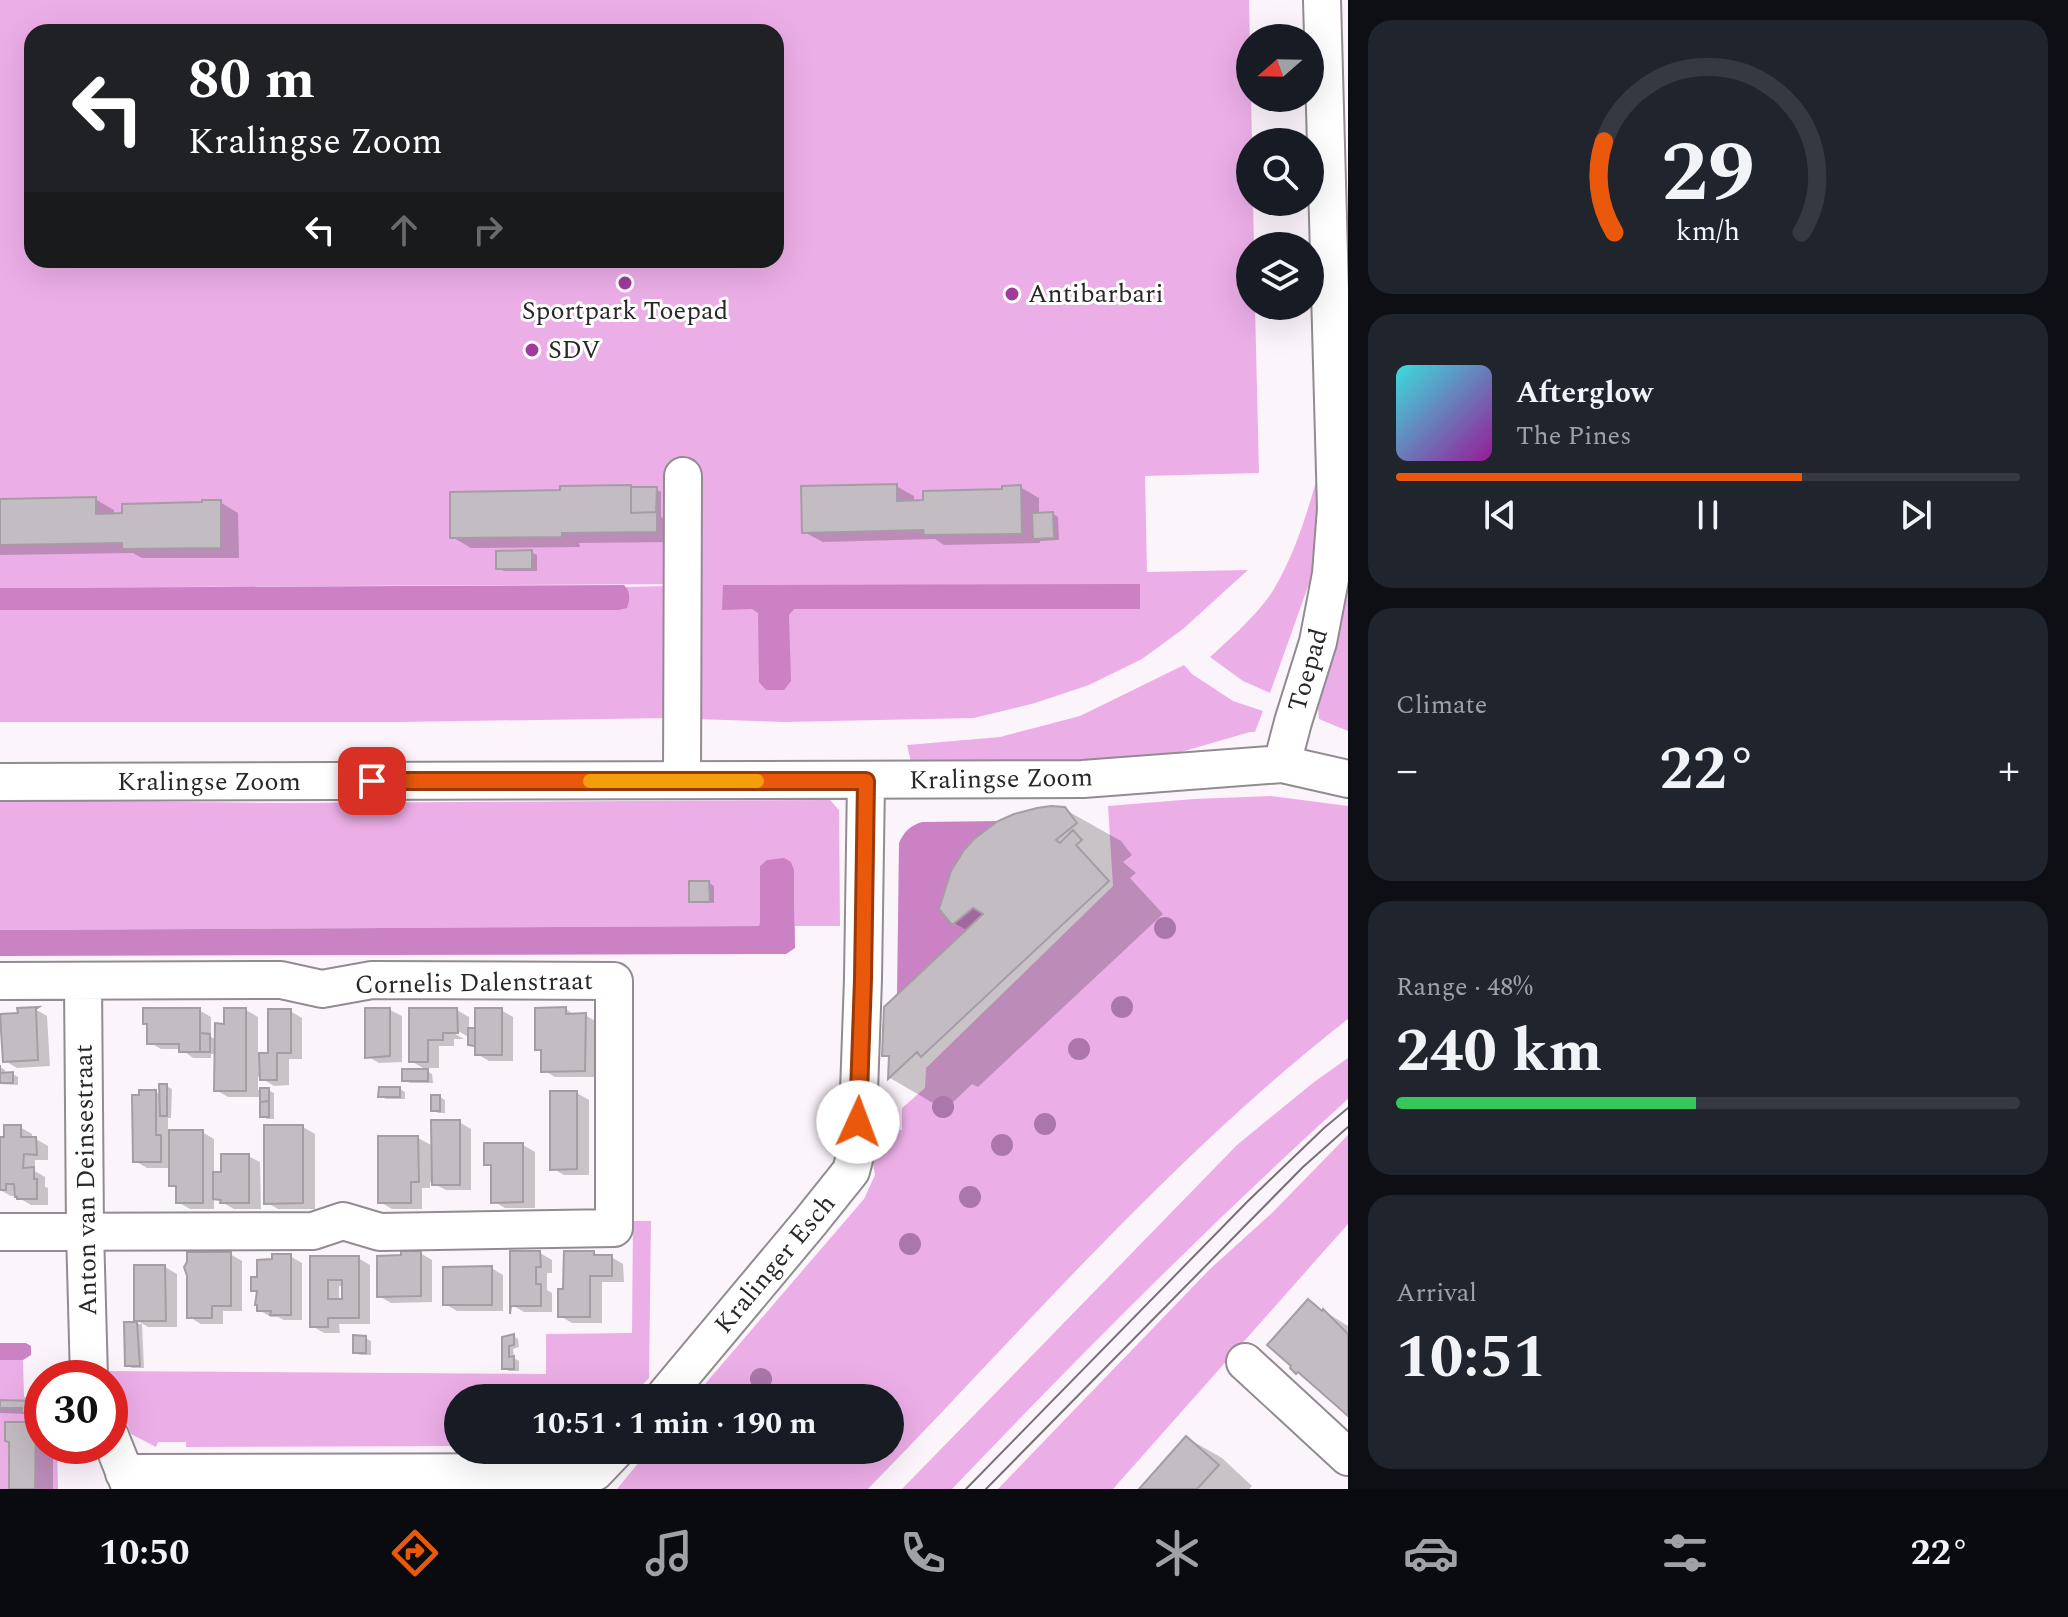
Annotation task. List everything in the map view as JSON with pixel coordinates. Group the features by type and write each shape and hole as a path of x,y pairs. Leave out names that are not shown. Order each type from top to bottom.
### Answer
{"street":[{"name":"Toepad","path":"1282,764 1318,642 1331,574 1336,509 1322,0"},
{"path":"682,780 683,476"},
{"name":"Kralingse Zoom","path":"0,782 1083,779 1282,764 1348,779"},
{"name":"Kralinger Esch","path":"675,1384 851,1171 857,1148 866,781"},
{"name":"Cornelis Dalenstraat","path":"83,981 281,980 322,989 372,980 614,981 614,1228 380,1232 343,1221 313,1231 85,1231"},
{"path":"0,981 83,981"},
{"name":"Anton van Deinsestraat","path":"83,981 89,1360"},
{"path":"0,1232 85,1231"},
{"path":"1245,1362 1348,1457"},
{"path":"127,1481 597,1470"}],"shaded area":[{"name":"Sportpark Toepad","path":"0,0 1249,0 1250,24 1236,24 1236,112 1251,112 1252,128 1236,128 1236,216 1253,216 1254,232 1236,232 1236,320 1255,320 1259,473 1145,476 1147,572 1248,570 1183,629 1142,659 1089,685 1035,703 974,718 785,722 695,719 696,584 0,588"},
{"path":"1323,457 1311,578 1270,693 1243,681 1210,657 1253,616 1274,589 1297,541"},
{"path":"1348,554 1348,731 1319,719 1318,709 1343,600"},
{"path":"1140,584 1140,609 794,609 789,615 791,681 784,690 766,690 759,682 758,613 752,609 722,610 723,585"},
{"path":"624,585 629,593 629,602 627,608 619,610 0,610 0,588"},
{"path":"668,586 669,718 0,722 0,602"},
{"path":"1184,665 1192,674 1233,701 1263,711 1255,732 1153,760 911,762 907,745 1000,737 1080,716"},
{"path":"1271,796 1348,806 1348,1019 1283,1072 1159,1186 904,1451 904,1384 705,1384 864,1199 875,1175 868,1133 902,1130 902,1108 925,1088 926,1068 1113,886 1108,806"},
{"path":"0,800 284,803 830,800 839,810 840,926 795,926 794,870 759,926 0,930"},
{"path":"998,821 975,839 959,859 939,909 952,925 973,908 983,914 897,995 899,843 903,836 922,822"},
{"path":"784,858 791,862 794,870 795,948 786,954 0,956 0,930 759,926 760,866 767,860"},
{"path":"1348,1058 1348,1099 1147,1290 952,1489 902,1489 1237,1145"},
{"path":"1348,1135 1348,1224 1113,1489 998,1489 1210,1269 1273,1212"},
{"path":"633,1221 651,1221 649,1378 643,1384 444,1384 444,1446 186,1447 186,1442 158,1442 156,1447 131,1434 128,1426 128,1371 546,1374 546,1334 632,1333"},
{"path":"0,1343 26,1343 31,1346 31,1355 23,1360 0,1360"},
{"path":"0,1360 23,1360 24,1464 57,1464 58,1489 0,1489"},
{"path":"638,1464 892,1464 868,1489 617,1489"}],"building":[{"path":"897,484 897,501 923,500 923,491 1002,489 1002,486 1021,485 1022,534 924,535 923,530 802,533 801,486"},
{"path":"631,485 631,513 657,512 657,532 450,538 450,492"},
{"path":"631,487 657,487 656,512 631,513"},
{"path":"96,497 96,514 122,513 122,504 221,500 221,548 122,549 122,543 0,545 0,499"},
{"path":"1053,512 1054,538 1033,539 1032,513"},
{"path":"532,550 532,569 496,569 496,551"},
{"path":"1051,806 1065,807 1077,823 1056,840 1060,843 1073,830 1082,840 1076,845 1109,881 921,1057 917,1052 888,1079 889,1056 882,1056 884,1007 983,914 973,908 952,925 939,909 951,871 974,839 998,821"},
{"path":"689,881 709,881 710,902 689,902"},
{"path":"39,1007 36,1009 38,1060 3,1062 0,1014 18,1013 17,1008"},
{"path":"566,1007 566,1014 586,1013 585,1071 541,1072 541,1050 535,1050 535,1008"},
{"path":"143,1008 200,1008 200,1052 179,1052 179,1044 147,1044"},
{"path":"224,1008 246,1008 246,1091 214,1091 215,1023 224,1024"},
{"path":"365,1008 390,1008 390,1056 365,1058"},
{"path":"409,1008 457,1008 458,1033 443,1033 443,1040 428,1040 428,1062 409,1062"},
{"path":"475,1008 502,1008 502,1055 475,1055"},
{"path":"268,1009 291,1009 291,1053 277,1053 277,1080 260,1080 259,1053 268,1053"},
{"path":"468,1028 475,1028 475,1046 468,1045"},
{"path":"200,1033 210,1034 210,1052 200,1052"},
{"path":"402,1069 428,1069 428,1081 402,1081"},
{"path":"13,1072 13,1083 0,1083 0,1073"},
{"path":"159,1084 167,1084 167,1116 160,1116"},
{"path":"379,1087 400,1087 400,1097 378,1097"},
{"path":"260,1088 269,1088 269,1101 260,1102"},
{"path":"139,1090 156,1090 156,1135 161,1135 161,1162 133,1162 132,1095 139,1095"},
{"path":"550,1091 577,1091 577,1169 550,1170"},
{"path":"431,1095 440,1095 440,1111 431,1111"},
{"path":"269,1101 269,1117 260,1117 260,1102"},
{"path":"431,1120 460,1120 460,1185 432,1185"},
{"path":"4,1125 21,1125 21,1137 36,1137 37,1155 24,1154 23,1168 34,1167 37,1199 17,1199 14,1184 6,1184 6,1190 0,1190 0,1137 4,1137"},
{"path":"264,1125 303,1125 303,1203 264,1204"},
{"path":"169,1130 203,1130 203,1203 176,1203 176,1186 169,1186"},
{"path":"378,1136 418,1136 419,1182 411,1182 411,1203 378,1203"},
{"path":"484,1143 523,1143 523,1202 491,1203 491,1165 484,1165"},
{"path":"221,1154 249,1154 249,1203 220,1203 221,1200 213,1199 213,1172 221,1172"},
{"path":"401,1251 421,1251 421,1296 377,1297 377,1256 401,1255"},
{"path":"510,1251 540,1251 541,1267 536,1267 536,1284 541,1284 541,1306 511,1306 510,1314"},
{"path":"564,1251 594,1251 594,1255 612,1255 612,1276 590,1276 590,1317 558,1317 558,1289 563,1289"},
{"path":"187,1252 231,1252 231,1306 212,1306 212,1318 187,1318 187,1276 184,1267"},
{"path":"272,1254 291,1254 291,1315 270,1315 271,1311 257,1311 255,1305 257,1291 251,1291 251,1277 257,1277 257,1260 272,1259"},
{"path":"310,1256 359,1256 359,1318 328,1318 328,1327 310,1327","holes":["328,1280 342,1280 342,1299 328,1299"]},
{"path":"134,1265 165,1265 166,1321 134,1321"},
{"path":"492,1266 492,1305 443,1305 443,1267"},
{"path":"1308,1299 1348,1334 1348,1416 1298,1372 1296,1374 1267,1345"},
{"path":"124,1322 137,1322 140,1366 128,1366 128,1360 125,1360"},
{"path":"514,1334 509,1357 514,1356 514,1369 502,1369 502,1337"},
{"path":"353,1335 366,1336 366,1353 353,1353"},
{"path":"0,1400 24,1401 24,1413 22,1408 0,1408"},
{"path":"5,1422 24,1422 24,1464 35,1464 35,1489 9,1489 9,1442 5,1441"},
{"path":"1186,1436 1219,1465 1197,1489 1139,1489"}],"tram line":[{"path":"966,1489 1247,1202 1348,1108"},
{"path":"986,1489 1303,1167 1348,1127"}],"slow traffic":[{"path":"590,781 757,781"}],"place":[{"name":"Sportpark Toepad","path":"625,283"},
{"name":"Antibarbari","path":"1012,294"},
{"name":"SDV","path":"532,350"}],"route":[{"path":"372,781 866,781 858,1122"}]}
